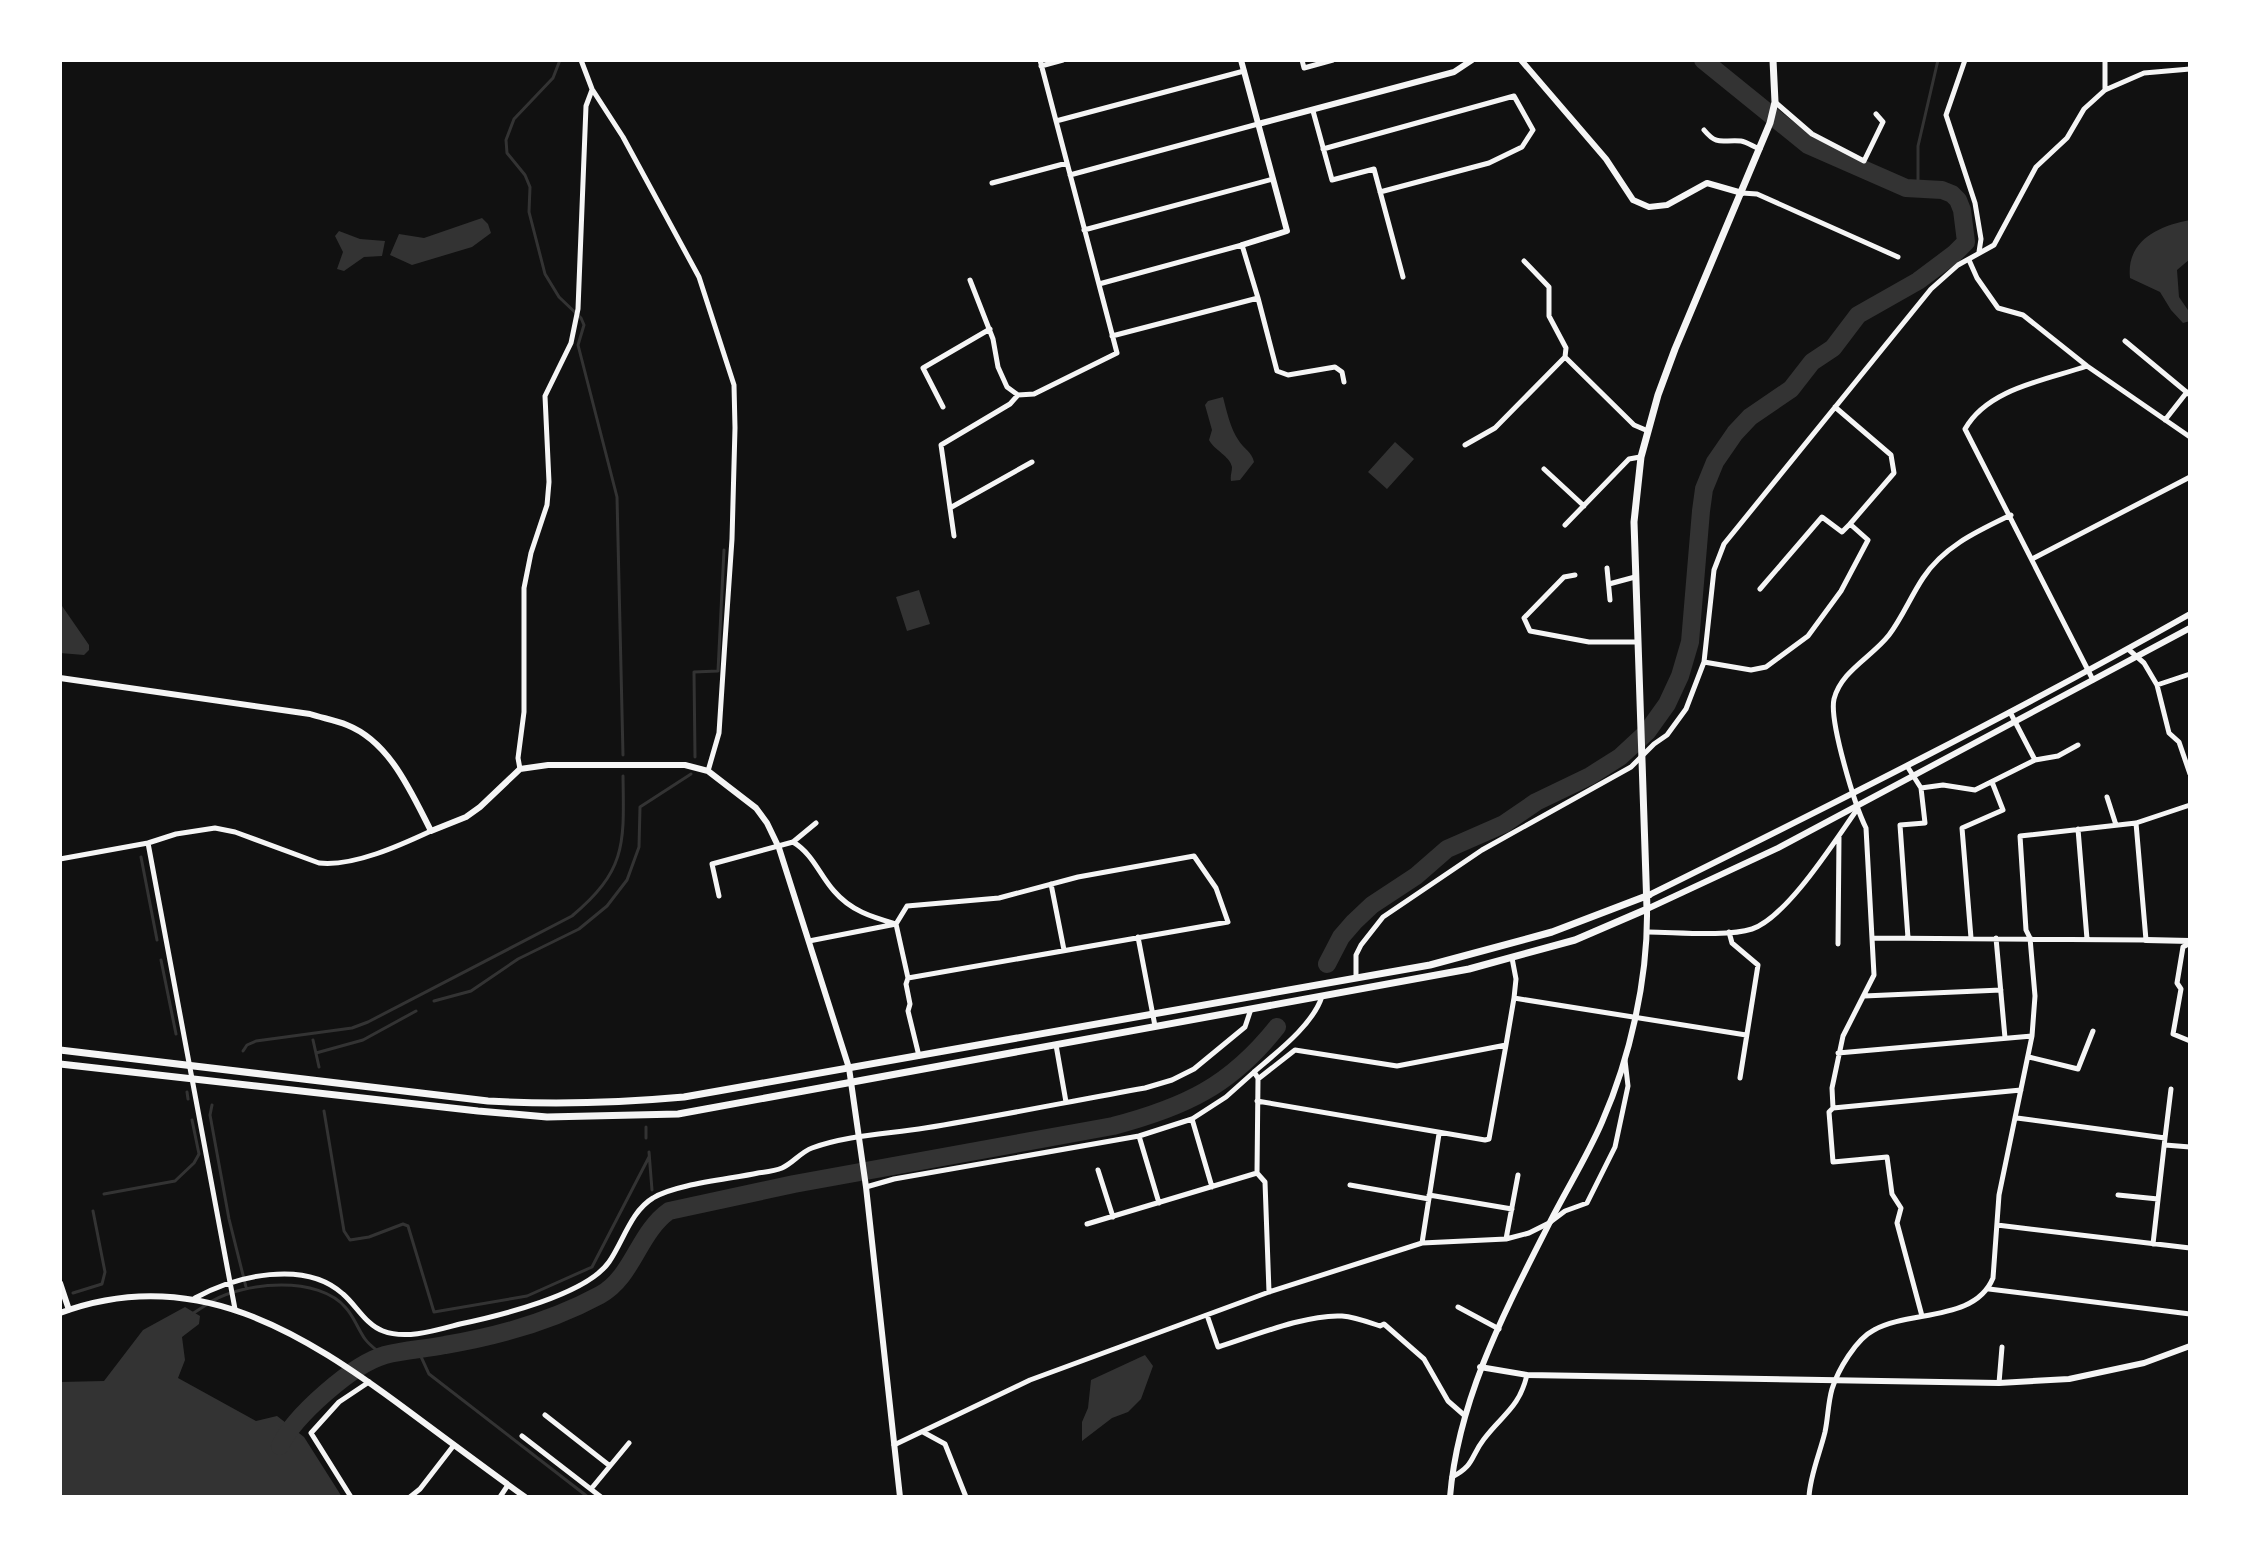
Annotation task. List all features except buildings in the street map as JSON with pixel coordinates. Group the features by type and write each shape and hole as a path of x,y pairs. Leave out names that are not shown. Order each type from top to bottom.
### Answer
{"main road":[{"path":"60,1064 547,1117 678,1114 1417,979 1575,940 1647,909 1649,895 1634,522 1641,457 1675,349 1770,123 1775,102 1773,60"},
{"path":"60,1050 488,1101 559,1105 684,1097 1430,965 1594,918 1649,895"}],"street":[{"path":"581,60 592,89 623,137 699,277 734,385 732,539 719,733 708,771"},
{"path":"970,280 990,329 998,367 1007,387 1018,395 1034,394 1117,353 1041,63 1063,60"},
{"path":"1099,284 1287,231 1241,60"},
{"path":"1302,60 1304,68 1333,60"},
{"path":"1070,175 1454,72 1472,60"},
{"path":"1521,60 1606,159 1633,200 1649,207 1667,205 1707,183 1757,194 1898,257"},
{"path":"1965,60 1946,115 1975,203 1981,239 1979,253"},
{"path":"2105,60 2105,90"},
{"path":"1356,978 1356,955 1383,917 1482,850 1631,767 1667,735 1686,709 1704,662 1714,570 1724,544 1931,289 1958,265 1994,245 2036,167 2067,138 2084,109 2105,90 2144,73 2190,69"},
{"path":"1056,121 1244,71"},
{"path":"520,769 518,758 524,712 524,588 531,553 547,505 549,482 545,396 571,343 577,320 586,106 592,89"},
{"path":"1323,149 1514,96 1533,130 1522,147 1489,163 1380,192"},
{"path":"1775,102 1812,134 1864,161 1883,122 1876,114"},
{"path":"1313,111 1332,180 1374,169 1403,277"},
{"path":"1704,130 1711,138 1724,143 1740,141 1761,150"},
{"path":"992,183 1067,163"},
{"path":"1084,230 1273,179"},
{"path":"1242,245 1277,371 1288,375 1335,367 1342,372 1344,382"},
{"path":"1969,260 1977,278 1998,308 2023,315 2087,366 2190,437"},
{"path":"1465,445 1495,428 1565,357 1566,348 1549,316 1549,287 1524,261"},
{"path":"1112,336 1258,298"},
{"path":"943,407 923,368 990,329"},
{"path":"2125,341 2188,394 2165,420"},
{"path":"1565,357 1634,425 1648,431"},
{"path":"2087,366 2020,386 1973,415 1965,429 2034,558 2093,680"},
{"path":"954,536 941,445 1010,404 1018,395"},
{"path":"1760,589 1822,517 1842,532 1894,473 1891,455 1835,407"},
{"path":"1565,525 1629,459 1641,457"},
{"path":"950,508 1032,462"},
{"path":"1544,469 1584,506"},
{"path":"2034,558 2190,477"},
{"path":"1833,1108 1832,1088 1843,1036 1874,975 1866,828 1856,808 1833,722 1834,700 1841,682 1890,634 1924,575 1949,550 1971,534 2011,515"},
{"path":"1704,662 1751,670 1766,667 1808,636 1841,591 1868,540 1850,524"},
{"path":"1607,568 1610,600"},
{"path":"1575,575 1564,577 1524,618 1530,631 1589,642 1638,642"},
{"path":"1609,584 1635,577"},
{"path":"1649,895 1854,794 2190,614"},
{"path":"1450,1497 1464,1415 1480,1367 1549,1223 1602,1122 1625,1060 1648,932 1647,909 1856,808 1913,774 2190,628"},
{"path":"2128,649 2157,685 2169,733 2179,742 2190,774"},
{"path":"2157,685 2190,674"},
{"path":"60,678 310,714 350,725 383,750 401,775 431,831"},
{"path":"2010,712 2035,760"},
{"path":"1921,788 1943,785 1975,790 2035,760 2058,756 2078,745"},
{"path":"60,859 215,828 235,832 319,863 334,865 350,862 466,817 520,769 548,765 685,765 708,771 756,808 779,848 849,1068 866,1187 900,1497"},
{"path":"1907,766 1921,788 1925,823 1900,825 1908,938"},
{"path":"1971,938 1962,828 2003,810 1992,782"},
{"path":"2107,797 2116,825"},
{"path":"1809,1497 1833,1389 1853,1351 1871,1331 1894,1321 1955,1309 1976,1300 1989,1289 1993,1278 1999,1195 2032,1036 2035,996 2030,938 2026,930 2020,836 2136,823 2190,805"},
{"path":"1648,932 1729,932 1750,930 1766,923 1784,907 1839,836 1856,808"},
{"path":"719,896 712,864 779,848 793,842 816,823"},
{"path":"2136,823 2146,940"},
{"path":"2078,829 2087,939"},
{"path":"1838,944 1839,836"},
{"path":"793,842 807,851 833,890 849,906 896,924"},
{"path":"148,843 235,1309"},
{"path":"908,978 1228,922 1216,888 1194,856 1051,884 999,898 907,906 896,924 908,978 908,1011 919,1056"},
{"path":"1051,884 1064,950"},
{"path":"809,941 896,924"},
{"path":"1729,932 1732,943 1758,965 1740,1078"},
{"path":"1138,937 1155,1026"},
{"path":"1873,938 2190,942"},
{"path":"1996,938 2005,1038"},
{"path":"2190,942 2183,947 2177,983 2181,989 2173,1034 2190,1041"},
{"path":"1257,1101 1439,1134 1489,1139 1514,998 1516,979 1512,958"},
{"path":"1864,996 2001,990"},
{"path":"1269,1292 1265,1182 1257,1173 1256,1075 1319,1006 1322,996"},
{"path":"1514,998 1746,1035"},
{"path":"195,1298 252,1277 290,1274 317,1279 341,1291 373,1325 383,1331 402,1334 430,1331 501,1315 562,1293 598,1273 607,1264 638,1212 652,1198 670,1191 782,1168 810,1149 860,1137 1066,1102 1172,1080 1194,1069 1224,1046 1245,1027 1251,1009"},
{"path":"2028,1057 2078,1069 2093,1031"},
{"path":"1838,1053 2032,1036"},
{"path":"1056,1045 1066,1102"},
{"path":"866,1187 894,1179 1139,1136 1192,1119 1295,1050 1397,1066 1506,1045"},
{"path":"894,1445 1030,1380 1269,1292 1422,1243 1506,1239 1529,1233 1565,1211 1587,1203 1615,1147 1628,1086 1625,1060"},
{"path":"2153,1244 2171,1089"},
{"path":"1922,1316 1897,1223 1901,1208 1892,1194 1887,1157 1833,1162 1829,1112 1833,1108 2021,1090"},
{"path":"2017,1118 2190,1147"},
{"path":"1192,1119 1212,1187"},
{"path":"1422,1243 1439,1134"},
{"path":"1139,1136 1159,1203"},
{"path":"1098,1170 1113,1217"},
{"path":"1087,1224 1257,1173"},
{"path":"1506,1239 1518,1175"},
{"path":"1350,1185 1512,1209"},
{"path":"2118,1195 2158,1199"},
{"path":"1997,1225 2190,1248"},
{"path":"60,1283 69,1310"},
{"path":"1989,1289 2190,1314"},
{"path":"60,1313 107,1299 133,1296 195,1298 235,1309 299,1337 369,1382 525,1497"},
{"path":"1458,1307 1499,1329"},
{"path":"1207,1315 1218,1347 1278,1327 1323,1318 1341,1316 1380,1326 1384,1324 1424,1359 1448,1401 1464,1415"},
{"path":"1480,1367 1527,1375 1999,1383 2069,1379 2144,1363 2190,1346"},
{"path":"1999,1383 2002,1347"},
{"path":"1451,1478 1467,1469 1484,1440 1512,1411 1527,1375"},
{"path":"351,1497 311,1433 339,1402 369,1382"},
{"path":"545,1415 610,1466"},
{"path":"923,1432 945,1444 966,1497"},
{"path":"522,1436 601,1497"},
{"path":"591,1489 629,1443"},
{"path":"410,1497 420,1489 454,1445"},
{"path":"500,1497 508,1485"}],"shaded area":[{"path":"482,218 491,233 472,247 412,265 390,255 399,234 424,238"},
{"path":"2190,220 2190,259 2177,270 2179,297 2190,313 2190,321 2183,323 2160,292 2130,278 2130,265 2133,254 2146,237 2167,226"},
{"path":"339,231 360,239 385,241 382,256 364,257 344,271 337,269 343,252 335,236"},
{"path":"1223,397 1233,431 1254,462 1240,480 1231,481 1231,463 1209,440 1212,430 1205,405 1208,401"},
{"path":"1395,442 1414,459 1387,489 1368,472"},
{"path":"919,590 930,624 907,631 896,597"},
{"path":"60,603 89,645 84,655 60,653"},
{"path":"185,1307 200,1316 199,1324 182,1337 185,1360 178,1378 256,1421 277,1416 304,1437 342,1497 60,1497 60,1382 104,1381 143,1330"},
{"path":"1145,1355 1153,1366 1141,1399 1128,1412 1112,1418 1082,1441 1082,1422 1088,1408 1091,1380"}],"waterway":[{"path":"560,60 553,78 514,119 506,140 507,153 525,175 530,187 529,212 545,274 559,297 581,318 584,325 578,345 617,497 623,755"},
{"path":"1327,964 1341,937 1354,922 1447,849 1504,824 1536,802 1590,776 1620,757 1647,732 1667,704 1680,676 1690,642 1704,489 1715,462 1750,417 1791,389 1812,362 1833,348 1858,315 1918,281 1966,242 1962,210 1952,194 1942,190 1906,188 1808,145 1703,60"},
{"path":"1918,188 1918,146 1938,60"},
{"path":"695,757 694,672 718,671 724,550"},
{"path":"434,1001 471,991 518,959 579,929 607,906 627,880 639,847 640,807 691,774"},
{"path":"243,1051 256,1041 352,1028 368,1022 572,916 590,900 613,869 622,838 623,776"},
{"path":"141,857 157,940"},
{"path":"161,960 176,1034"},
{"path":"316,1053 363,1040 416,1011"},
{"path":"280,1446 311,1406 341,1380 372,1360 392,1353 505,1332 563,1313 600,1295 620,1277 658,1220 669,1211 794,1184 1139,1119 1204,1092 1242,1065 1277,1027"},
{"path":"313,1040 319,1067"},
{"path":"187,1092 188,1099"},
{"path":"212,1105 210,1115 229,1219 246,1287"},
{"path":"324,1111 344,1231 350,1240 369,1237 403,1224 408,1226 434,1312 527,1296 592,1267 649,1157"},
{"path":"104,1194 175,1181 199,1154 192,1120"},
{"path":"646,1127 646,1138"},
{"path":"649,1152 652,1190"},
{"path":"73,1293 102,1284 105,1272 93,1211"},
{"path":"212,1301 226,1294 262,1286 300,1286 318,1290 334,1297 346,1308 367,1341 384,1356"},
{"path":"192,1314 206,1305"},
{"path":"418,1350 429,1374 588,1497"}]}
